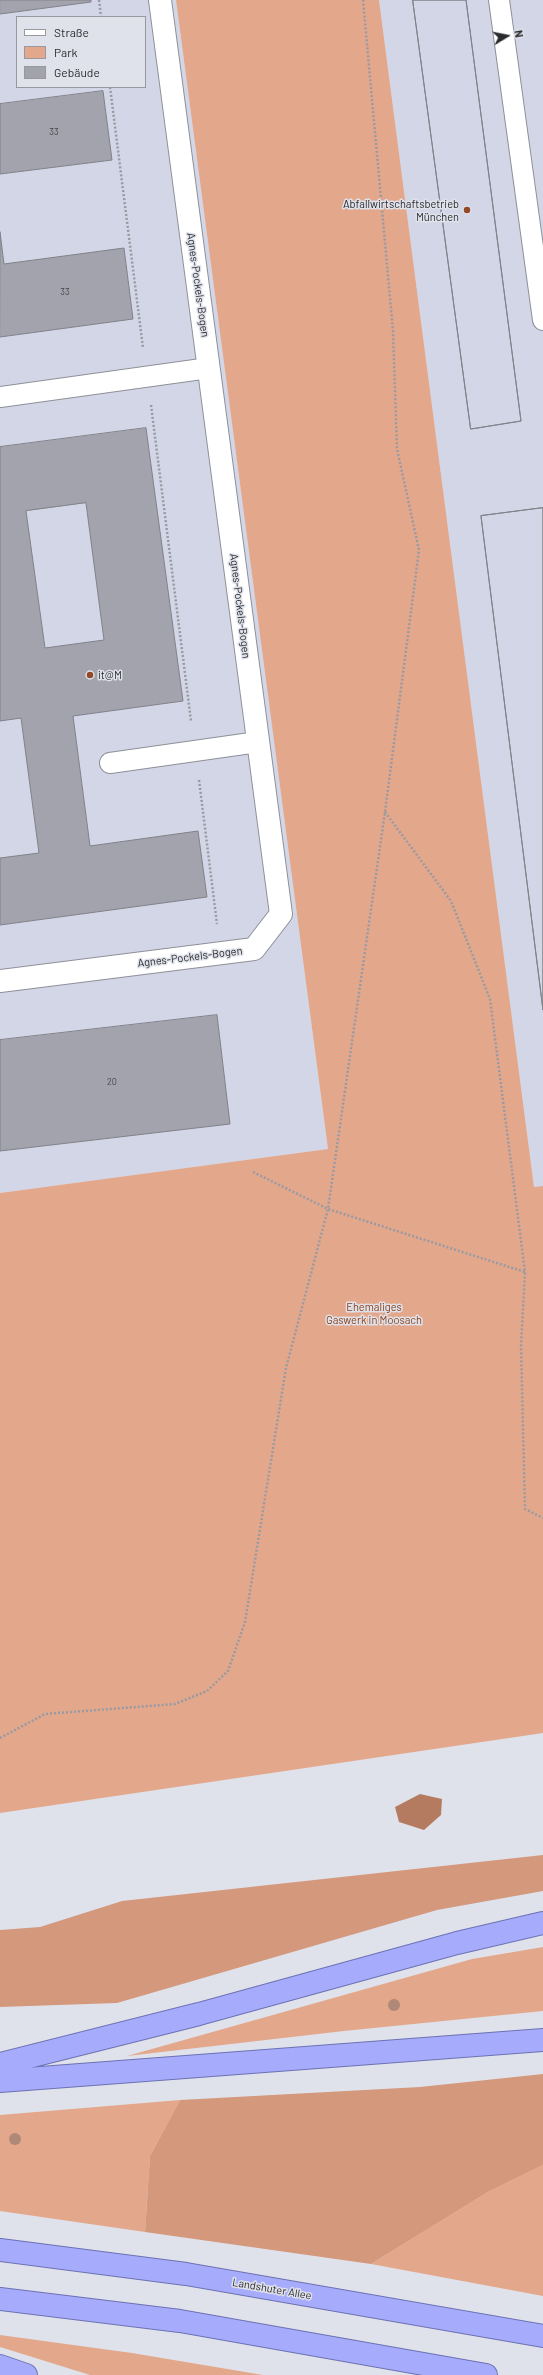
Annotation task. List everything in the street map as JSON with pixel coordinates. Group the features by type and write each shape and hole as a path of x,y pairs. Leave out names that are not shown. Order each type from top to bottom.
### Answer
{"highway":[{"path":"0,2064 199,2014 457,1943 543,1923"},
{"path":"0,2081 543,2040"},
{"name":"Landshuter Allee","path":"0,2250 186,2274 543,2336"},
{"path":"0,2299 180,2321 486,2375"},
{"path":"0,2366 26,2375"}],"street":[{"name":"Agnes-Pockels-Bogen","path":"0,981 254,949 281,914 160,0"}],"lane":[{"path":"500,0 543,320"},
{"path":"0,397 209,368"},
{"path":"110,763 258,742"}],"path":[{"path":"99,0 101,16"},
{"path":"0,1738 45,1714 175,1704 207,1690 228,1671 245,1622 286,1368 328,1209 385,812 419,550 397,449 393,331 363,0"},
{"path":"110,88 218,930"},
{"path":"385,812 451,901 490,999 525,1272 521,1346 525,1509 543,1518"},
{"path":"253,1172 328,1209 525,1272"}],"shaded area":[{"path":"0,0 176,0 328,1149 0,1193"},
{"path":"379,0 543,0 543,1199 534,1187"},
{"path":"420,1794 442,1799 441,1815 424,1830 399,1822 395,1807"},
{"path":"543,1855 543,1891 437,1910 117,2003 0,2007 0,1930 40,1927 122,1901"},
{"path":"543,2074 543,2165 488,2192 371,2264 145,2232 150,2156 180,2100 420,2087"}],"green space":[{"name":"Ehemaliges Gaswerk in Moosach","path":"176,0 379,0 534,1187 543,1186 543,1733 0,1813 0,1193 328,1149"},
{"path":"543,1947 543,2011 344,2031 127,2056 472,1959"},
{"path":"180,2100 150,2156 145,2232 0,2211 0,2115"},
{"path":"543,2165 543,2296 371,2264 488,2192"},
{"path":"0,2335 132,2353 263,2375 90,2375 0,2347"}],"building":[{"path":"0,0 91,0 91,2 0,14"},
{"name":"Abfallwirtschaftsbetrieb München","path":"413,0 466,0 521,421 471,429"},
{"name":"Abfallwirtschaftsbetrieb München","path":"413,0 466,0 521,421 471,429"},
{"path":"103,91 112,160 0,174 0,104"},
{"path":"0,232 4,264 124,248 133,319 0,337"},
{"name":"it@M","path":"146,428 183,701 73,716 90,846 198,831 207,897 0,925 0,858 39,853 21,718 0,721 0,447","holes":["86,503 104,640 45,648 26,511"]},
{"path":"543,508 543,1010 481,516"},
{"path":"543,508 543,1010 481,516"},
{"path":"217,1015 230,1124 0,1151 0,1040"}],"place":[{"name":"Abfallwirtschaftsbetrieb München","path":"467,210"},
{"name":"it@M","path":"90,675"}]}
